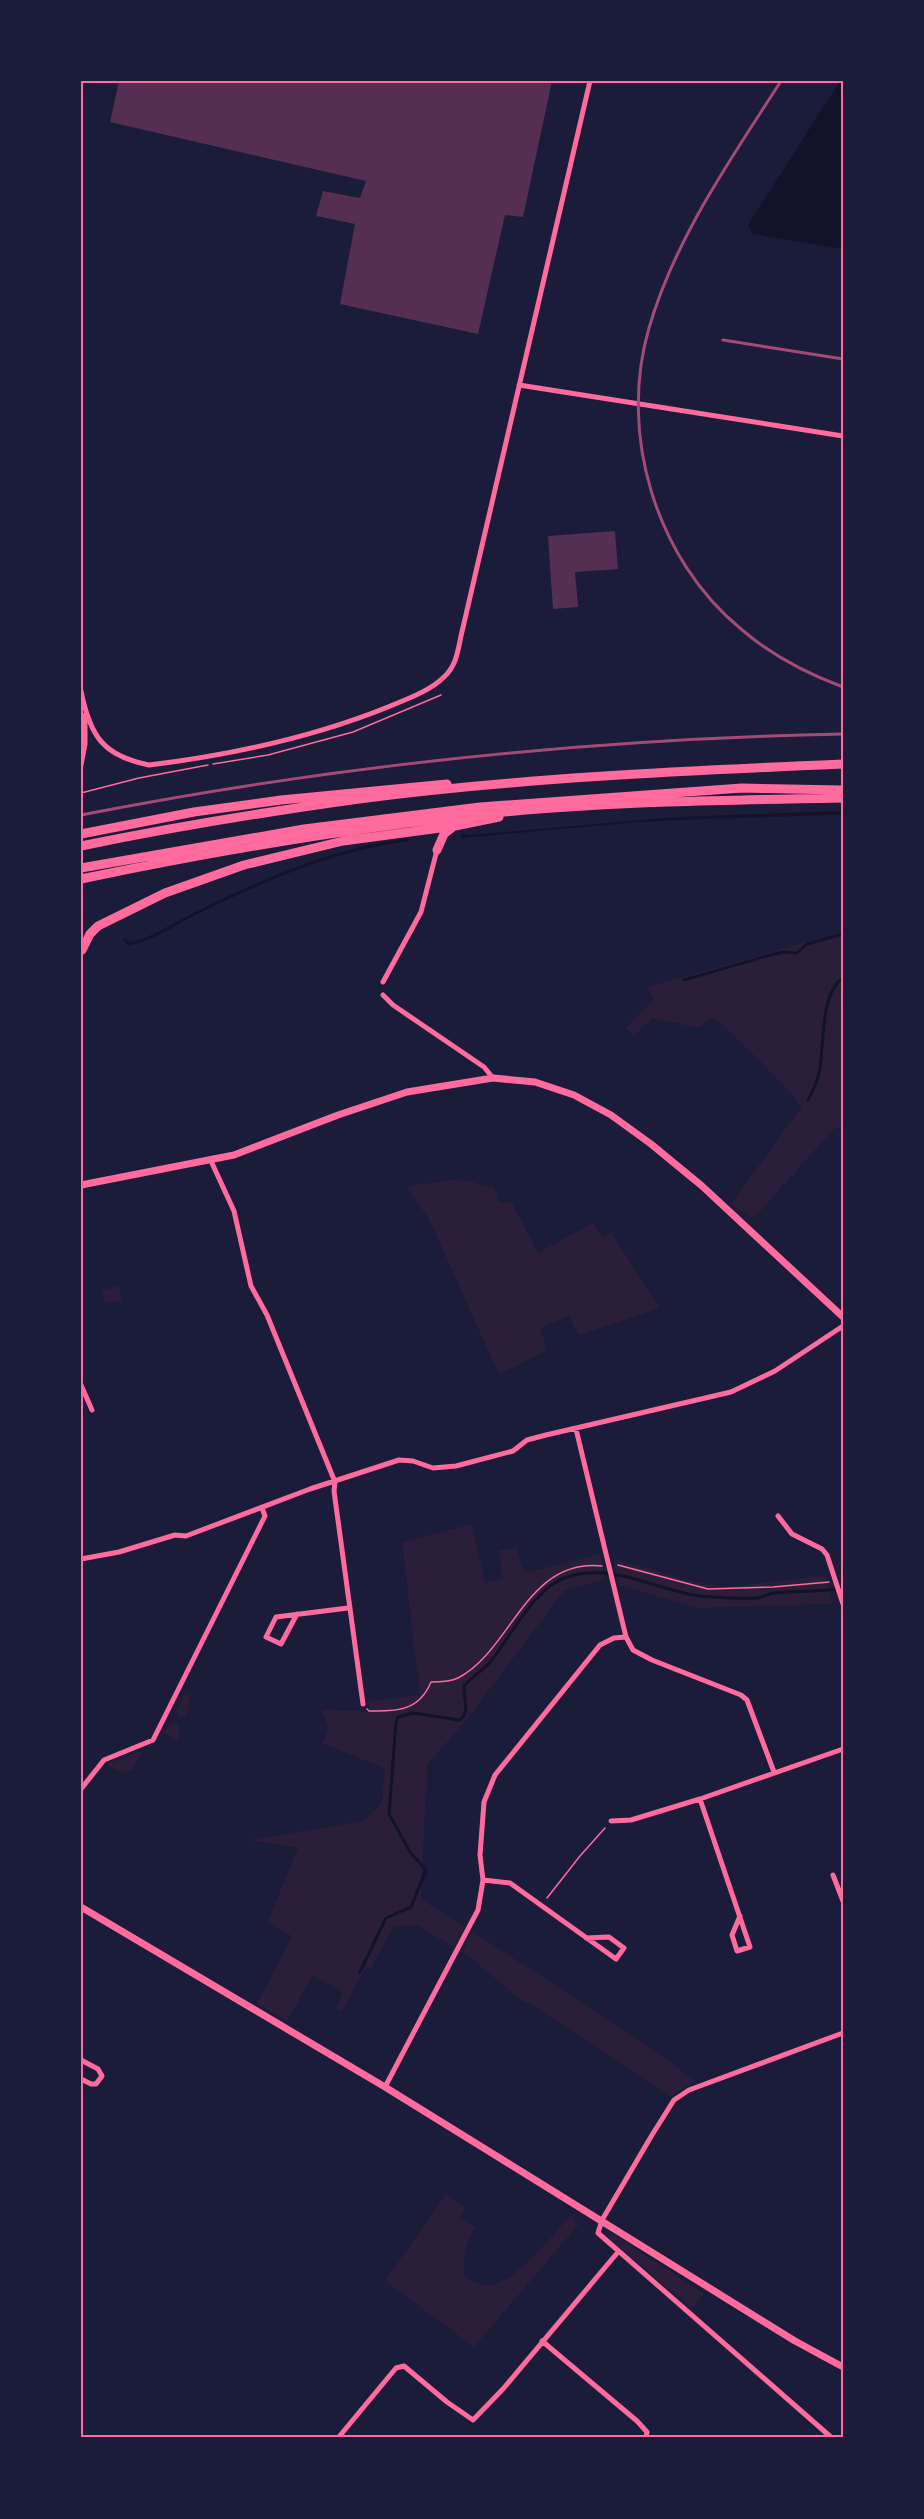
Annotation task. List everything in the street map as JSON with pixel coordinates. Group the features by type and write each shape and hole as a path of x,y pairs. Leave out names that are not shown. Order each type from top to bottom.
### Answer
{"highway":[{"path":"81,846 169,828 360,799 569,778 766,766 843,764"},
{"path":"81,834 194,812 342,792 526,778 569,778"},
{"path":"81,868 304,829 480,807 742,788 843,790"},
{"path":"81,879 168,861 331,835 509,812 705,800 843,798"},
{"path":"82,950 90,934 98,926 165,893 244,865 325,845 488,820 509,812"},
{"path":"437,850 444,834 455,826"},
{"path":"418,831 430,836 437,850"}],"street":[{"path":"81,691 85,710 95,735 102,745 131,762 149,765 266,746 350,723 435,685 454,665 590,81"},
{"path":"519,385 843,436"},
{"path":"81,765 85,744 85,710"},
{"path":"383,982 422,912 437,850"},
{"path":"383,995 393,1005 484,1067 493,1078"},
{"path":"81,1185 234,1155 338,1115 404,1093 493,1078 535,1082 574,1095 612,1115 702,1186 843,1317"},
{"path":"211,1161 234,1211 251,1286 267,1315 335,1482 334,1491 348,1608 363,1704"},
{"path":"81,1559 119,1552 175,1535 186,1536 399,1460 413,1461 433,1468 456,1466 513,1450 527,1440 731,1392 775,1371 843,1326"},
{"path":"81,1385 92,1410"},
{"path":"576,1429 626,1637 633,1650 652,1660 741,1695 747,1701 774,1772"},
{"path":"81,1789 104,1760 153,1740 265,1516 262,1508"},
{"path":"778,1516 792,1534 822,1549 843,1604"},
{"path":"297,1614 281,1644 266,1637 276,1617 297,1614 348,1608"},
{"path":"385,2087 478,1910 483,1880 480,1855 484,1802 495,1775 600,1645 614,1638 626,1637"},
{"path":"610,1821 631,1820 700,1799 843,1749"},
{"path":"700,1799 740,1916 750,1947 736,1952 732,1935 740,1916"},
{"path":"833,1875 843,1901"},
{"path":"483,1880 510,1883 541,1906 586,1938 616,1959 624,1948 609,1937 586,1938"},
{"path":"81,1907 385,2087 795,2341 843,2367"},
{"path":"832,2438 598,2233 602,2220 674,2100 689,2090 843,2033"},
{"path":"81,2060 98,2068 102,2076 96,2084 81,2079"},
{"path":"338,2438 396,2368 404,2366 447,2402 473,2420 618,2252"},
{"path":"542,2341 637,2421 647,2432 646,2438"}],"path":[{"path":"363,1704 369,1711 393,1711 425,1697 431,1682 458,1678 482,1659 533,1594 554,1576 564,1571 597,1566 609,1567 617,1564 708,1589 837,1584"},
{"path":"541,1906 610,1821"}],"shaded area":[{"path":"840,81 843,81 843,249 752,234 748,225"},
{"path":"843,811 843,813 639,822 461,838 461,833 470,835 675,817"},
{"path":"843,932 843,1129 836,1127 754,1218 731,1204 802,1106 759,1060 713,1017 699,1028 652,1018 634,1036 625,1028 654,999 647,987"},
{"path":"461,1179 494,1188 499,1203 512,1203 538,1253 592,1223 603,1237 611,1232 660,1308 579,1335 569,1316 540,1328 547,1350 499,1375 430,1221 406,1186"},
{"path":"119,1286 122,1300 105,1304 102,1290"},
{"path":"472,1524 485,1583 503,1578 499,1551 516,1547 525,1573 600,1554 606,1579 564,1591 464,1723 427,1765 421,1899 464,1927 454,1947 416,1925 394,1926 371,1969 366,1967 342,2012 336,2008 343,1993 313,1975 287,2021 257,2004 292,1936 267,1923 298,1848 248,1840 362,1821 380,1806 383,1795 384,1768 322,1743 329,1729 321,1709 371,1712 368,1701 420,1695 402,1542"},
{"path":"614,1559 693,1581 724,1587 825,1576 833,1604 697,1608 619,1585"},
{"path":"185,1694 191,1696 186,1715 179,1717 176,1711"},
{"path":"176,1723 180,1728 178,1740 164,1733 169,1726"},
{"path":"144,1750 133,1769 122,1773 106,1764"},
{"path":"472,1931 654,2050 695,2081 671,2096 527,2002 526,2004 463,1952"},
{"path":"447,2193 466,2209 459,2219 476,2227 465,2250 465,2276 484,2285 491,2285 512,2275 534,2256 571,2215 579,2224 474,2347 385,2281"},
{"path":"613,2234 704,2294 692,2308 610,2240 609,2237"}],"building":[{"path":"119,81 552,81 523,217 505,215 478,334 340,304 355,224 316,216 323,191 360,198 366,181 110,122"},
{"path":"615,531 618,569 575,572 578,607 553,609 548,536"}],"waterway":[{"path":"725,817 843,813"},
{"path":"125,940 129,944 138,942 225,899 301,867 353,850 407,840"},
{"path":"684,980 770,955 783,952 797,953 807,944 843,934"},
{"path":"808,1100 819,1073 826,1008 835,986 843,978"},
{"path":"360,1972 386,1918 411,1907 426,1870 410,1852 389,1814 398,1717 413,1713 459,1720 463,1717 466,1710 464,1686 485,1668 524,1613 555,1582 586,1573 604,1573 640,1580 693,1595 722,1598 757,1598 774,1593 843,1588"}],"railway":[{"path":"781,81 706,200 660,295 649,328 641,368 638,410 642,451 652,492 666,531 686,567 711,600 741,629 776,655 815,676 843,687"},
{"path":"723,340 843,359"},
{"path":"81,815 270,782 460,758 651,742 843,734"}]}
